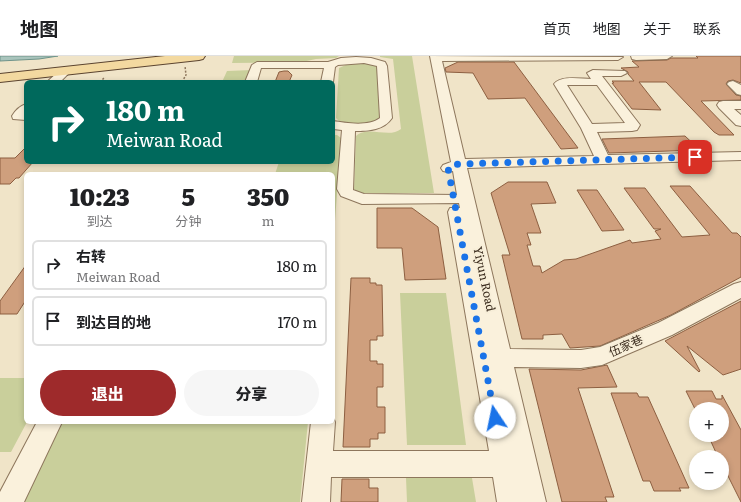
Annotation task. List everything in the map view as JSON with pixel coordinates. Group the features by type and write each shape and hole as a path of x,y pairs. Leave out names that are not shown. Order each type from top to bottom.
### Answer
{"main road":[{"path":"0,75 165,56"},
{"path":"0,78 199,56"}],"street":[{"path":"636,57 667,56"},
{"path":"432,57 618,58"},
{"name":"Yiyun Road","path":"432,57 456,168 501,358 532,502"},
{"path":"252,80 257,65 330,65 338,61 352,58 365,58 381,64 386,118 382,124 376,126 335,125"},
{"path":"328,80 330,65"},
{"path":"55,80 64,72"},
{"path":"588,128 632,127 633,125 593,73 621,73"},
{"path":"600,82 566,82 560,84 588,128 603,160"},
{"path":"741,105 722,105 741,122"},
{"path":"24,110 18,116 24,116"},
{"path":"349,126 345,189 347,193 362,199 454,199"},
{"path":"456,168 603,160 741,156"},
{"path":"456,168 741,163"},
{"name":"Yiyun Road","path":"456,168 454,199 511,502"},
{"name":"伍家巷","path":"501,358 581,359 602,356 665,329 741,290"},
{"path":"10,502 49,424"},
{"path":"316,502 323,424"},
{"path":"319,464 504,464"}],"path":[{"path":"183,80 186,75 184,58"}],"green space":[{"path":"234,56 339,56 336,58 316,59 302,62 232,63"},
{"path":"380,56 412,56 434,193 359,193 354,189 356,136 366,132 391,133 401,129 393,59"},
{"path":"370,63 377,65 381,119 373,124 341,123 336,118 339,68 348,64"},
{"path":"252,70 248,80 223,80 227,71"},
{"path":"335,135 341,138 335,221 335,172 276,172 278,164 335,164"},
{"path":"400,293 446,293 466,445 407,445"},
{"path":"0,378 24,378 24,424 26,424 11,452 0,452"},
{"path":"61,424 308,424 300,502 23,502"},
{"path":"406,478 472,478 476,502 407,502"}],"water":[{"path":"0,56 58,56 39,59 0,61"}],"building":[{"path":"696,56 741,56 741,83 733,80 728,81 726,84 736,95 741,96 741,100 701,101 734,135 719,135 714,132 666,82 639,82 661,110 632,109 612,83 614,83 612,81 634,81 628,72 621,68 639,67 632,61 667,60 671,58 698,58"},
{"path":"458,62 514,62 578,148 561,149 525,98 488,99 473,73 446,72 445,68"},
{"path":"288,71 292,75 290,80 276,80 279,72"},
{"path":"685,136 700,150 609,153 602,139"},
{"path":"24,149 24,164 31,164 19,178 16,178 10,184 0,184 0,158 15,158"},
{"path":"508,182 547,182 556,203 531,204 541,233 527,233 531,245 527,245 533,266 540,266 542,273 564,260 576,259 630,240 632,243 661,239 655,231 661,229 654,229 624,188 645,188 682,237 710,235 670,186 690,186 732,233 737,233 741,237 741,277 671,315 600,346 570,348 562,334 543,335 543,339 522,339 502,255 510,255 491,193"},
{"path":"577,190 597,190 624,230 602,231"},
{"path":"377,208 412,208 438,227 446,279 405,280 402,248 377,248"},
{"path":"24,268 24,303 17,314 0,314 0,301"},
{"path":"351,278 370,278 370,283 382,285 383,336 377,336 377,340 370,340 370,361 377,361 377,364 383,364 383,387 377,387 377,407 385,407 385,433 378,433 378,439 370,439 370,447 343,447"},
{"path":"741,301 741,369 723,375 687,346 700,371 699,372 665,341"},
{"path":"607,365 617,387 578,388 614,497 605,497 607,502 562,502 529,369 581,370"},
{"path":"686,391 712,391 716,399 722,399 722,395 726,402 692,402"},
{"path":"611,393 637,393 639,397 648,397 689,488 679,488 681,491 654,491 650,481 643,481"},
{"path":"729,408 741,430 741,502 729,478 729,450 715,450 711,442 729,442"},
{"path":"342,479 369,479 369,488 378,488 378,502 341,502"}],"route":[{"path":"495,418 448,168 458,164 695,157"}]}
